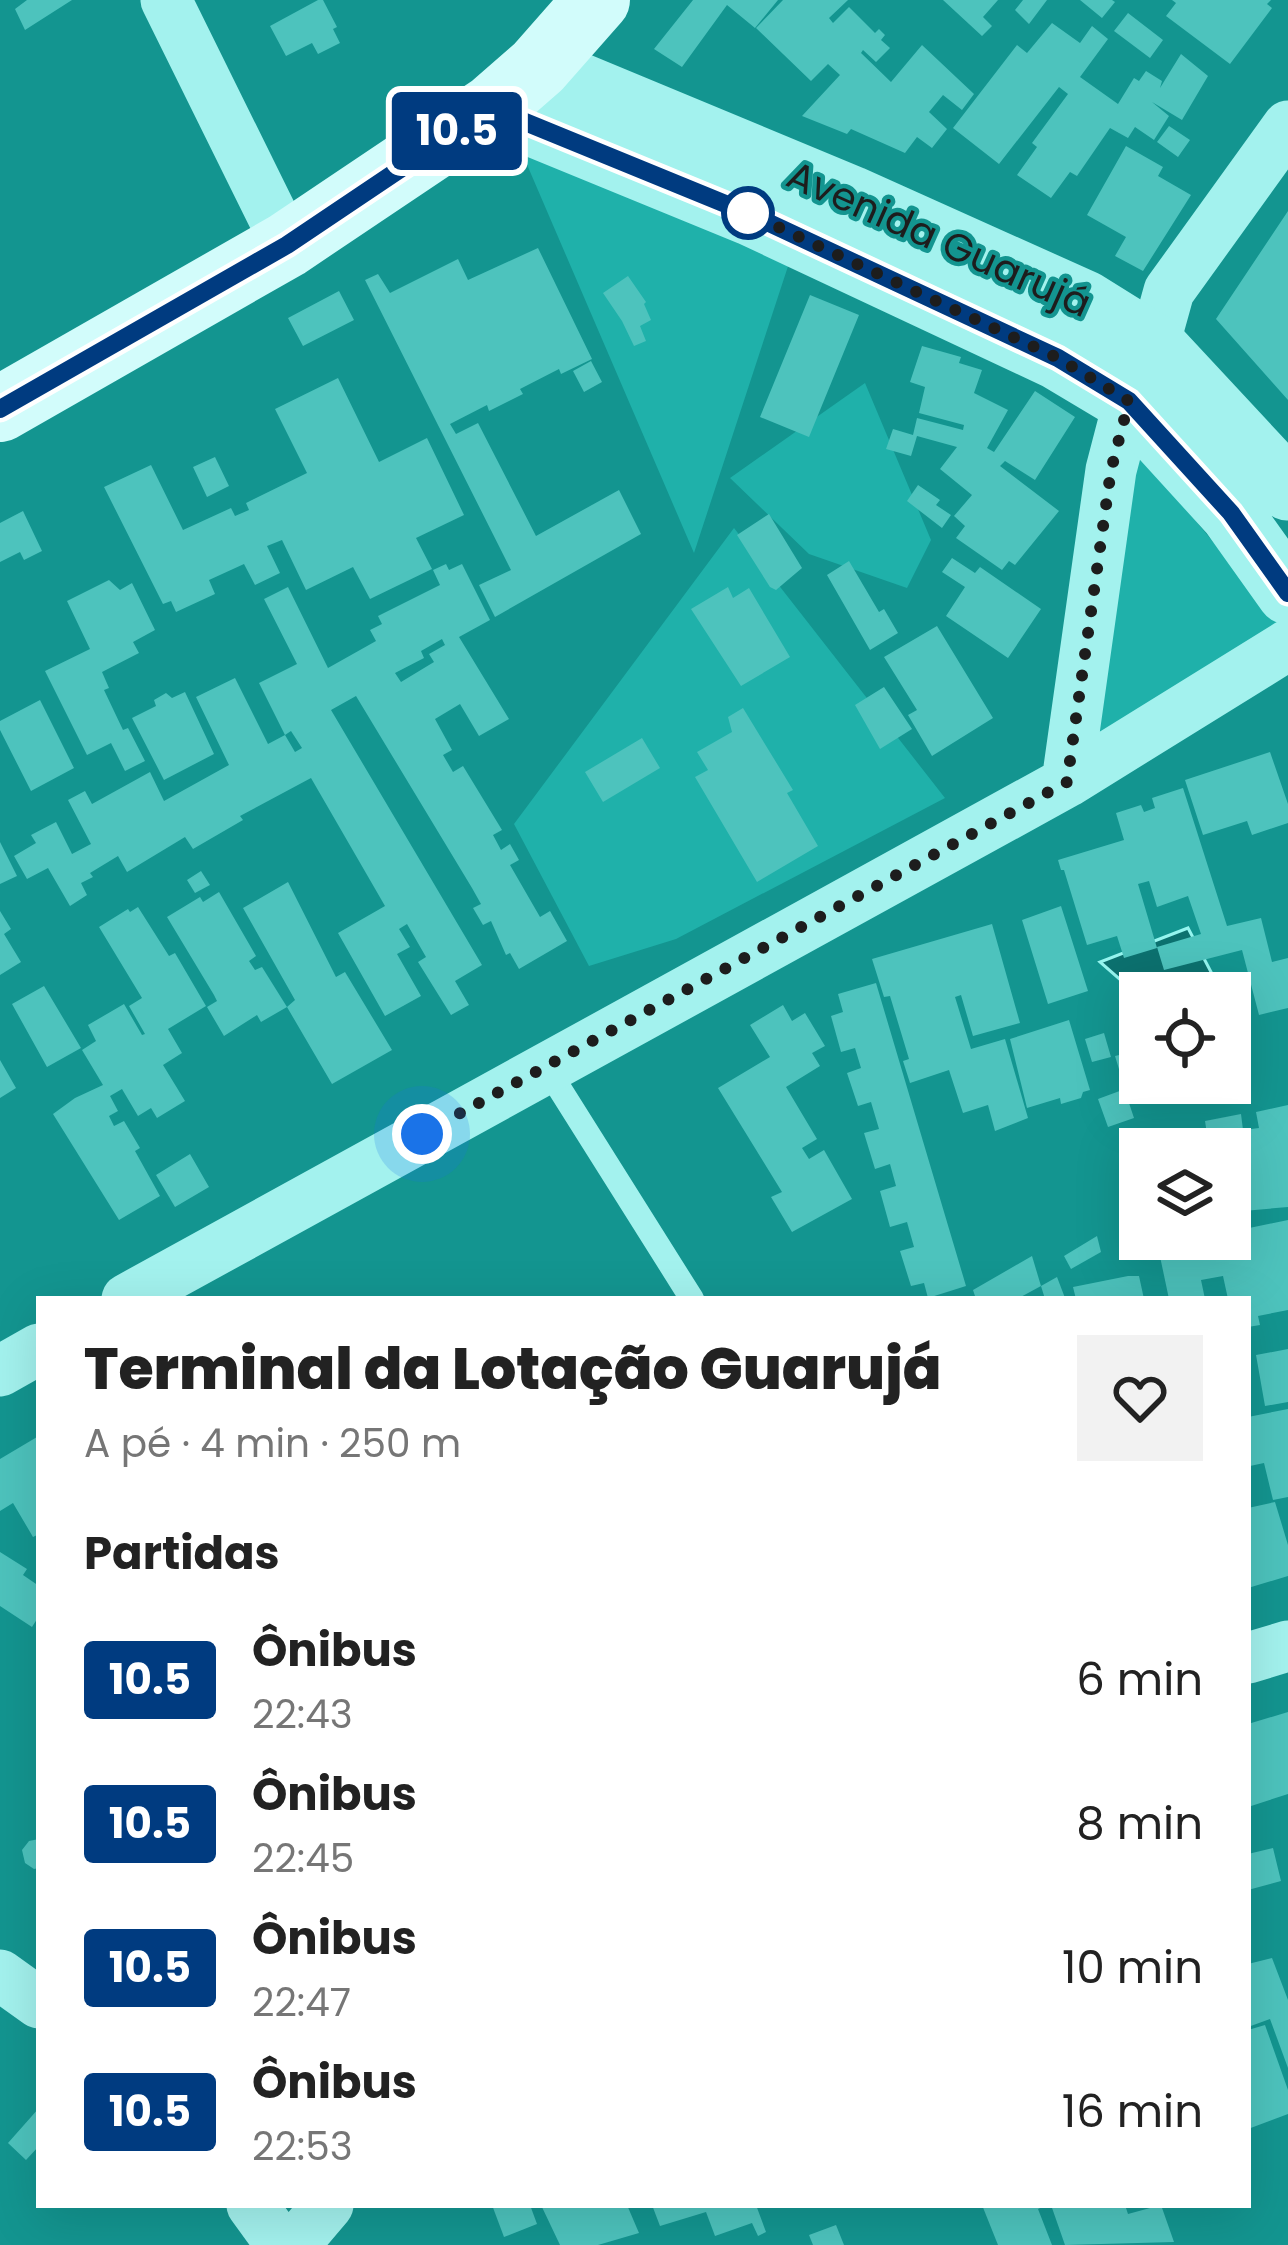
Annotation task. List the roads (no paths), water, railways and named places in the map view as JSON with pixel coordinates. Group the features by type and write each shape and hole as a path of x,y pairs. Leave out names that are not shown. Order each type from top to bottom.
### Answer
{"main road":[{"path":"0,409 287,245 515,88 597,0"}],"street":[{"path":"166,0 287,245"},
{"name":"Avenida Guarujá","path":"515,88 750,214 1058,358 1141,373 1288,489"},
{"path":"1067,782 1111,470 1141,373 1169,291 1288,126"},
{"name":"Avenida Guarujá","path":"1141,373 1288,593"},
{"path":"132,1296 1067,782 1288,645"},
{"path":"0,1371 36,1350"},
{"path":"1251,1657 1288,1646"},
{"path":"0,1975 36,2001"},
{"path":"254,2208 281,2245"},
{"path":"294,2245 325,2208"}],"lane":[{"path":"546,1066 690,1296"}],"water":[{"path":"1188,928 1211,972 1119,972 1119,979 1100,962"}]}
